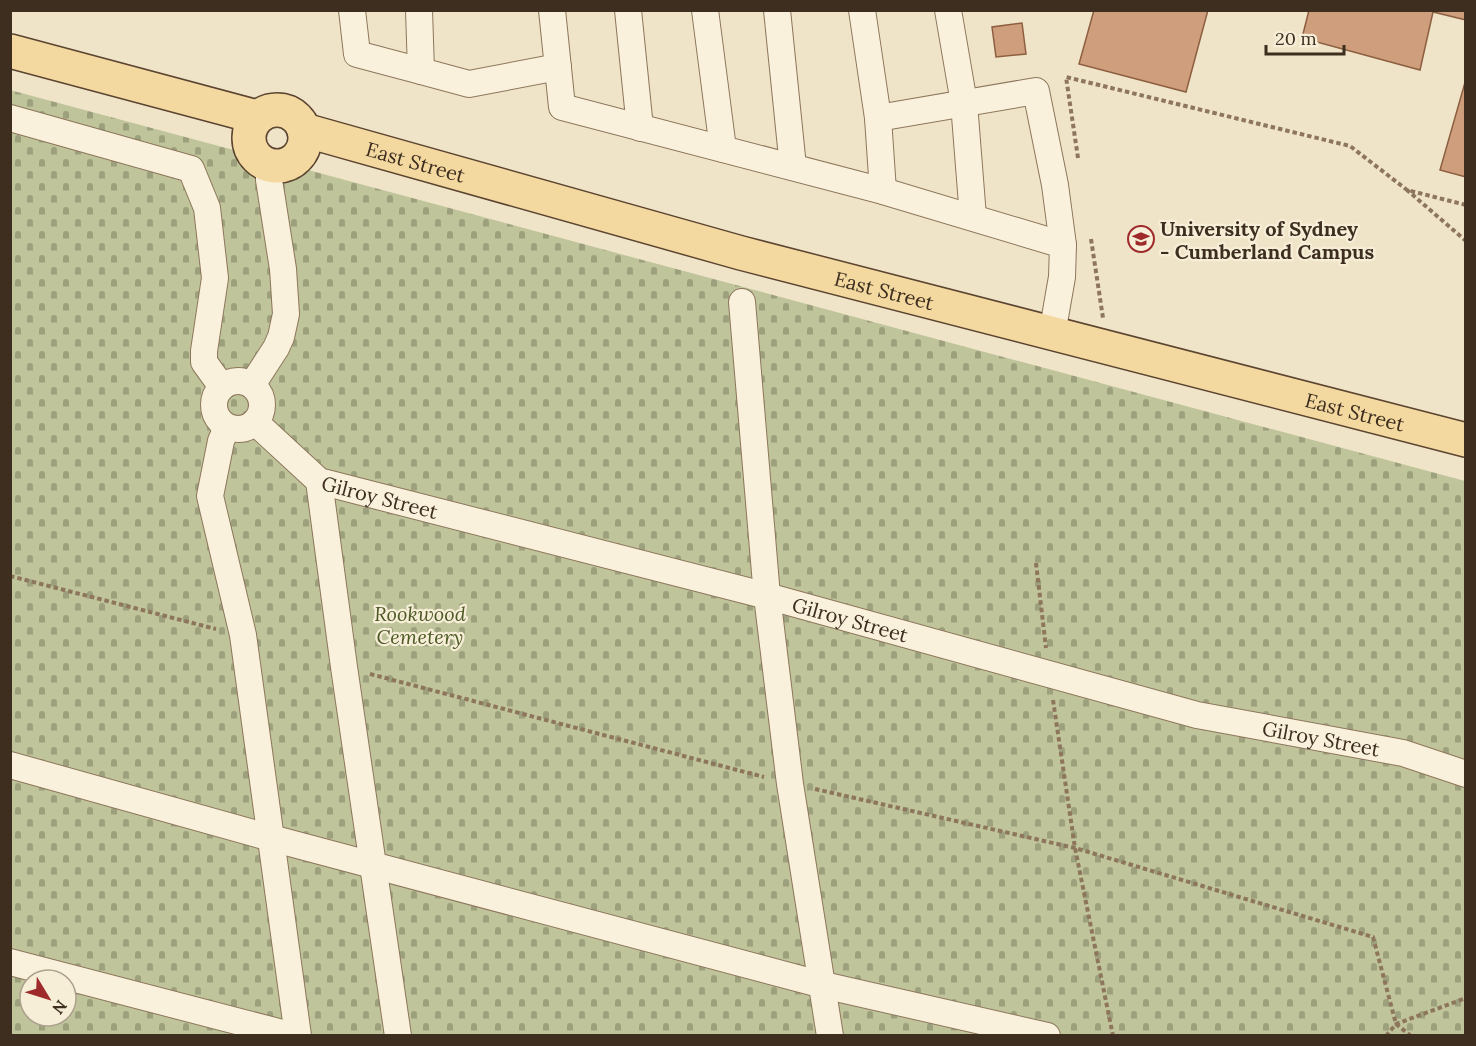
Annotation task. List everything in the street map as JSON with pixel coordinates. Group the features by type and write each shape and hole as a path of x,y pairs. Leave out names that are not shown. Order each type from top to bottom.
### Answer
{"main road":[{"path":"10,51 257,117"},
{"path":"274,110 284,111 300,121 305,139 303,147 293,160 286,165 277,166 261,162 255,156 248,140 252,124 257,117 274,110"},
{"name":"East Street","path":"304,130 741,253 1466,440"}],"street":[{"path":"352,10 357,54 469,84 558,67"},
{"path":"419,10 421,71"},
{"path":"552,10 562,107 884,191 1063,245"},
{"path":"628,10 640,128"},
{"path":"705,10 723,149"},
{"path":"777,10 793,167"},
{"path":"862,10 878,118 884,191"},
{"path":"948,10 964,103 973,217"},
{"path":"878,118 1036,91 1055,185 1063,245 1062,277 1052,334"},
{"path":"10,118 191,169 207,208 215,278 204,362 222,387"},
{"path":"252,385 276,348 286,314 283,269 269,180 269,165"},
{"path":"742,302 767,596 790,784 830,1035"},
{"path":"237,381 244,382 252,385 261,396 260,417 250,427 242,429 227,427 220,423 216,416 214,400 222,387 237,381"},
{"name":"Gilroy Street","path":"255,422 319,481 767,596 1197,715 1403,753 1466,774"},
{"path":"10,962 296,1035 243,635 210,496 221,441 227,427"},
{"path":"319,481 398,1035"},
{"path":"10,765 271,838 822,985 1047,1035"}],"path":[{"path":"1078,159 1066,77 1350,146 1407,190 1466,241"},
{"path":"1407,190 1466,205"},
{"path":"1089,230 1107,348"},
{"path":"1035,563 1049,675 1076,848 1113,1035"},
{"path":"10,576 243,635"},
{"path":"344,667 790,784 1076,848 1373,937 1396,1024 1411,1035"},
{"path":"1386,1035 1396,1024 1466,998"}],"green space":[{"name":"Rookwood Cemetery","path":"10,90 1465,481 1465,1035 11,1035"}],"building":[{"path":"1094,10 1208,10 1186,92 1079,64"},
{"path":"1309,10 1466,10 1466,20 1433,12 1420,70 1302,38"},
{"path":"1022,23 1026,54 996,57 992,27"},
{"path":"1466,79 1466,177 1440,170"}],"place":[{"name":"University of Sydney - Cumberland Campus","path":"1141,239"}]}
